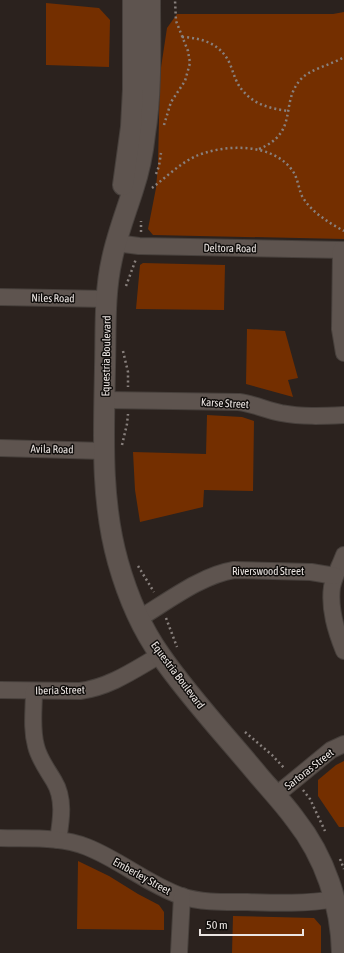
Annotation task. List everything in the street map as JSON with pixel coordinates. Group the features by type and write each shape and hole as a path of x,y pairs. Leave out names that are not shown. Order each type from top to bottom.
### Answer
{"street":[{"name":"Equestria Boulevard","path":"116,243 131,127 134,0"},
{"name":"Equestria Boulevard","path":"150,0 149,93 146,132 134,186 116,243 110,268 116,296 105,400 112,450 107,503 111,532 118,562 129,595 160,655 188,691 296,820 320,859 328,876 335,899 341,928 342,953"},
{"name":"Deltora Road","path":"116,243 139,246 342,250"},
{"path":"342,250 340,329 344,353"},
{"name":"Niles Road","path":"0,297 116,296"},
{"name":"Karse Street","path":"105,400 239,402 294,415 344,415"},
{"name":"Avila Road","path":"0,448 112,450"},
{"path":"344,555 332,587 333,618 344,651"},
{"name":"Riverswood Street","path":"140,618 205,579 230,571 311,572 335,576"},
{"name":"Iberia Street","path":"0,690 80,691 103,686 160,655"},
{"path":"34,691 34,729 36,744 43,764 61,798 58,840"},
{"name":"Sartoras Street","path":"275,796 331,750 344,744"},
{"name":"Emberley Street","path":"0,838 58,840 75,843 99,852 148,882 182,896 213,902 306,903 335,899"},
{"path":"180,953 182,896"}],"path":[{"path":"164,127 171,102 186,81 190,63 188,51 176,21 175,0"},
{"path":"182,37 199,38 212,43 226,56 238,84 250,98 266,107 289,111"},
{"path":"259,149 269,145 278,138 284,127 295,86 302,77 344,57"},
{"path":"152,183 149,190 182,164 199,155 226,149 259,149 271,153 292,169 301,194 308,204 325,219 344,230"},
{"path":"155,176 159,166 161,152"},
{"path":"116,296 139,246 142,228 141,218"},
{"path":"112,450 127,424 128,372 123,350"},
{"path":"136,561 170,626 179,651"},
{"path":"241,726 250,737 275,758 310,799 327,833"},
{"path":"338,856 344,869"}],"shaded area":[{"path":"46,3 99,8 110,20 109,67 46,65"},
{"path":"344,12 344,239 153,235 148,229 156,188 158,164 160,74 167,28 177,14 333,14"},
{"path":"143,263 225,265 224,310 136,309 140,265"},
{"path":"247,329 285,331 298,378 288,380 293,397 246,384"},
{"path":"207,415 242,417 254,421 253,491 204,490 203,507 140,522 135,490 133,452 206,454"},
{"path":"344,761 344,827 339,827 318,796 318,780 336,765"},
{"path":"78,861 109,876 159,905 164,912 164,930 77,929"},
{"path":"233,916 314,918 321,926 321,953 232,953"}]}
